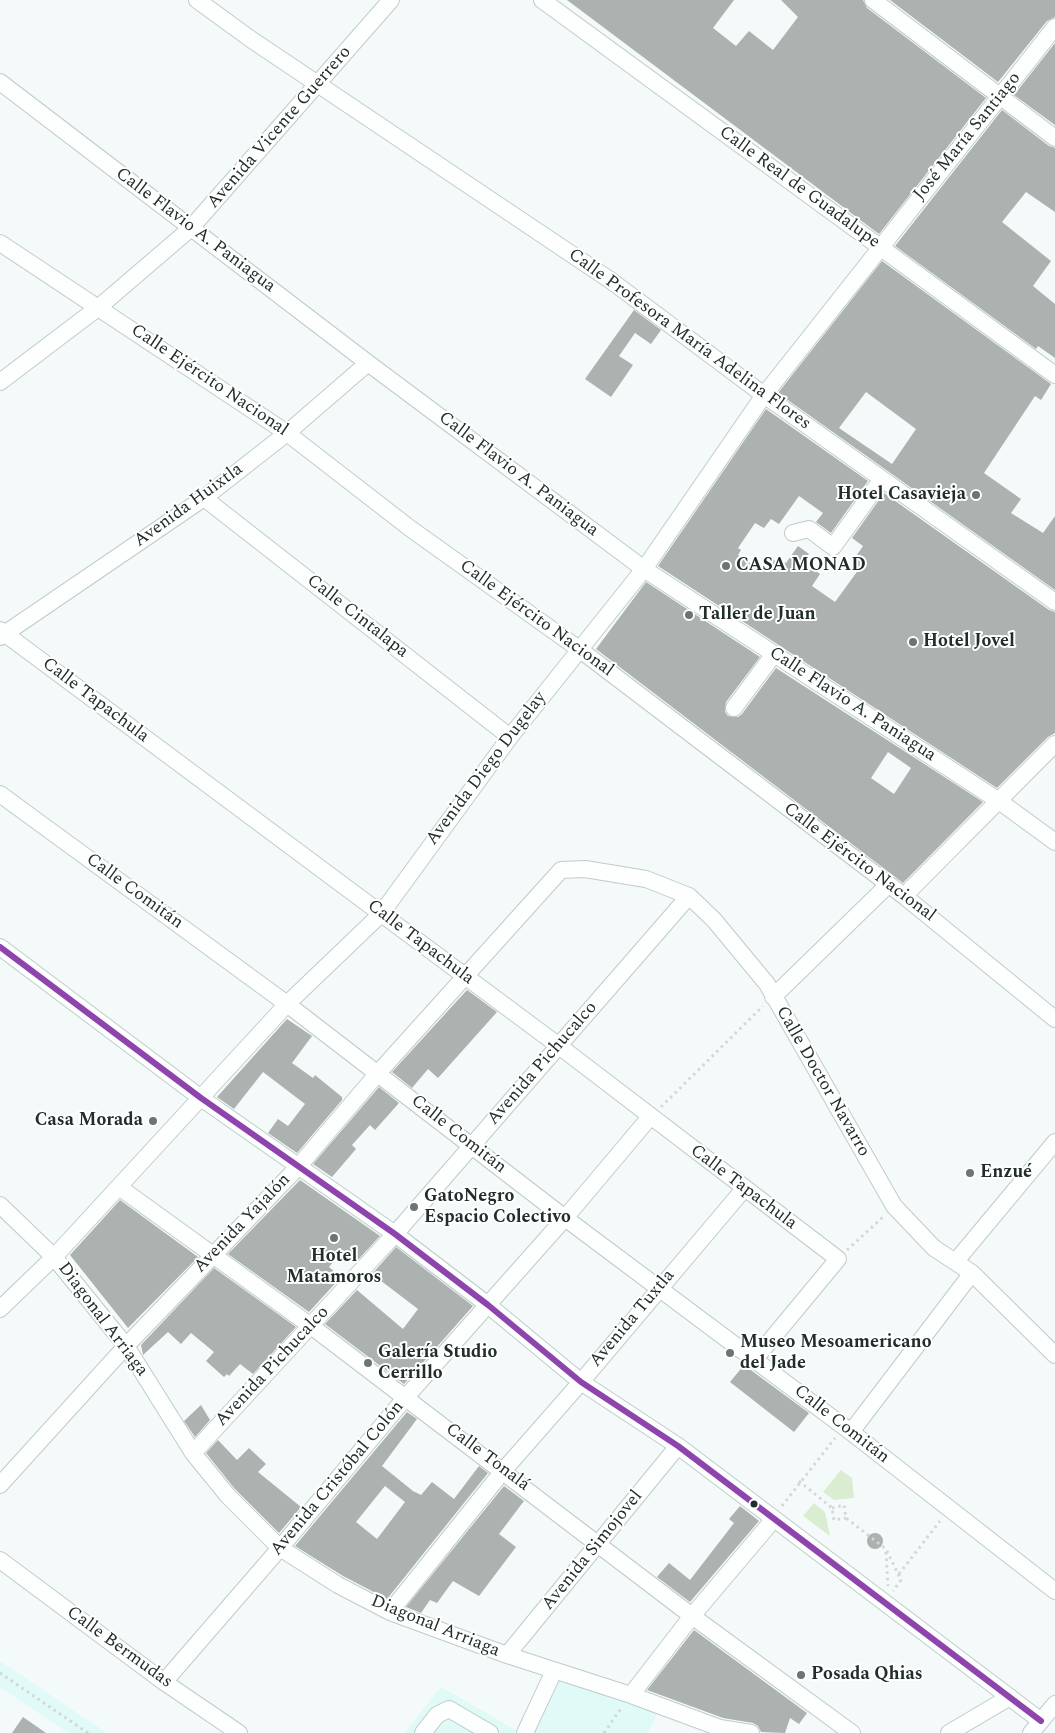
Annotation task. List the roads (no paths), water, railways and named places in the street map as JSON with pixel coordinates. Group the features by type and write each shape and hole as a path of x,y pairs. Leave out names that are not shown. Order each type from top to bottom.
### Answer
{"street":[{"name":"Calle Profesora María Adelina Flores","path":"197,0 252,40 320,83 610,280 764,395 1055,602"},
{"name":"Avenida Vicente Guerrero","path":"0,382 99,307 190,229 391,0"},
{"name":"Calle Real de Guadalupe","path":"542,0 1055,375"},
{"path":"873,0 1055,138"},
{"name":"José María Santiago","path":"879,247 1002,96 1055,27"},
{"name":"Calle Flavio A. Paniagua","path":"0,82 190,229 644,569 998,801 1055,842"},
{"name":"Calle Ejército Nacional","path":"0,243 287,433 411,529 578,649 904,896 1055,1019"},
{"name":"Avenida Diego Dugelay","path":"0,1309 54,1257 119,1188 287,1004 381,914 510,737 578,649 644,569 764,395 879,247"},
{"name":"Avenida Huixtla","path":"2,634 204,498 287,433 368,363"},
{"path":"793,533 809,529 833,547 882,479"},
{"name":"Calle Cintalapa","path":"204,498 510,737"},
{"name":"Calle Tapachula","path":"2,634 559,1046 838,1259 755,1359"},
{"path":"734,708 774,654"},
{"path":"904,896 1055,744"},
{"name":"Calle Comitán","path":"0,794 287,1004 473,1145 565,1218 847,1429 1055,1591"},
{"name":"Calle Doctor Navarro","path":"561,870 585,869 646,879 689,896 714,920 745,954 767,984 894,1206 934,1248 972,1273 1055,1355"},
{"name":"Avenida Yajalón","path":"0,1485 126,1346 298,1167 378,1073 561,870"},
{"path":"773,997 888,885"},
{"name":"Avenida Pichucalco","path":"193,1453 395,1234 689,896"},
{"path":"3,956 200,1098 395,1234 488,1305 581,1382 678,1446 1010,1697 1036,1727 1055,1704"},
{"name":"Avenida Cristóbal Colón","path":"164,1682 280,1548 406,1397 565,1218 650,1117"},
{"path":"956,1261 1055,1142"},
{"name":"Calle Tonalá","path":"119,1188 214,1254 311,1326 599,1543 692,1616 852,1733"},
{"name":"Avenida Tuxtla","path":"390,1612 503,1471 744,1189"},
{"name":"Diagonal Arriaga","path":"0,1205 54,1257 126,1346 193,1453 228,1496 280,1548 338,1585 390,1612 508,1656 631,1695 720,1728 751,1733"},
{"path":"847,1429 972,1273"},
{"name":"Avenida Simojovel","path":"508,1656 678,1446"},
{"path":"631,1695 692,1616 774,1519"},
{"name":"Calle Bermudas","path":"0,1560 164,1682 239,1733"},
{"path":"525,1733 554,1671"},
{"path":"949,1733 1010,1697"},
{"path":"423,1733 437,1715 449,1709 490,1733"}],"place":[{"name":"Hotel Casavieja","path":"976,495"},
{"name":"CASA MONAD","path":"726,566"},
{"name":"Taller de Juan","path":"689,615"},
{"name":"Hotel Jovel","path":"913,642"},
{"name":"Casa Morada","path":"153,1121"},
{"name":"Enzué","path":"970,1173"},
{"name":"GatoNegro Espacio Colectivo","path":"414,1207"},
{"name":"Hotel Matamoros","path":"334,1238"},
{"name":"Museo Mesoamericano del Jade","path":"730,1353"},
{"name":"Galería Studio Cerrillo","path":"368,1363"},
{"name":"Posada Qhias","path":"801,1675"}]}
